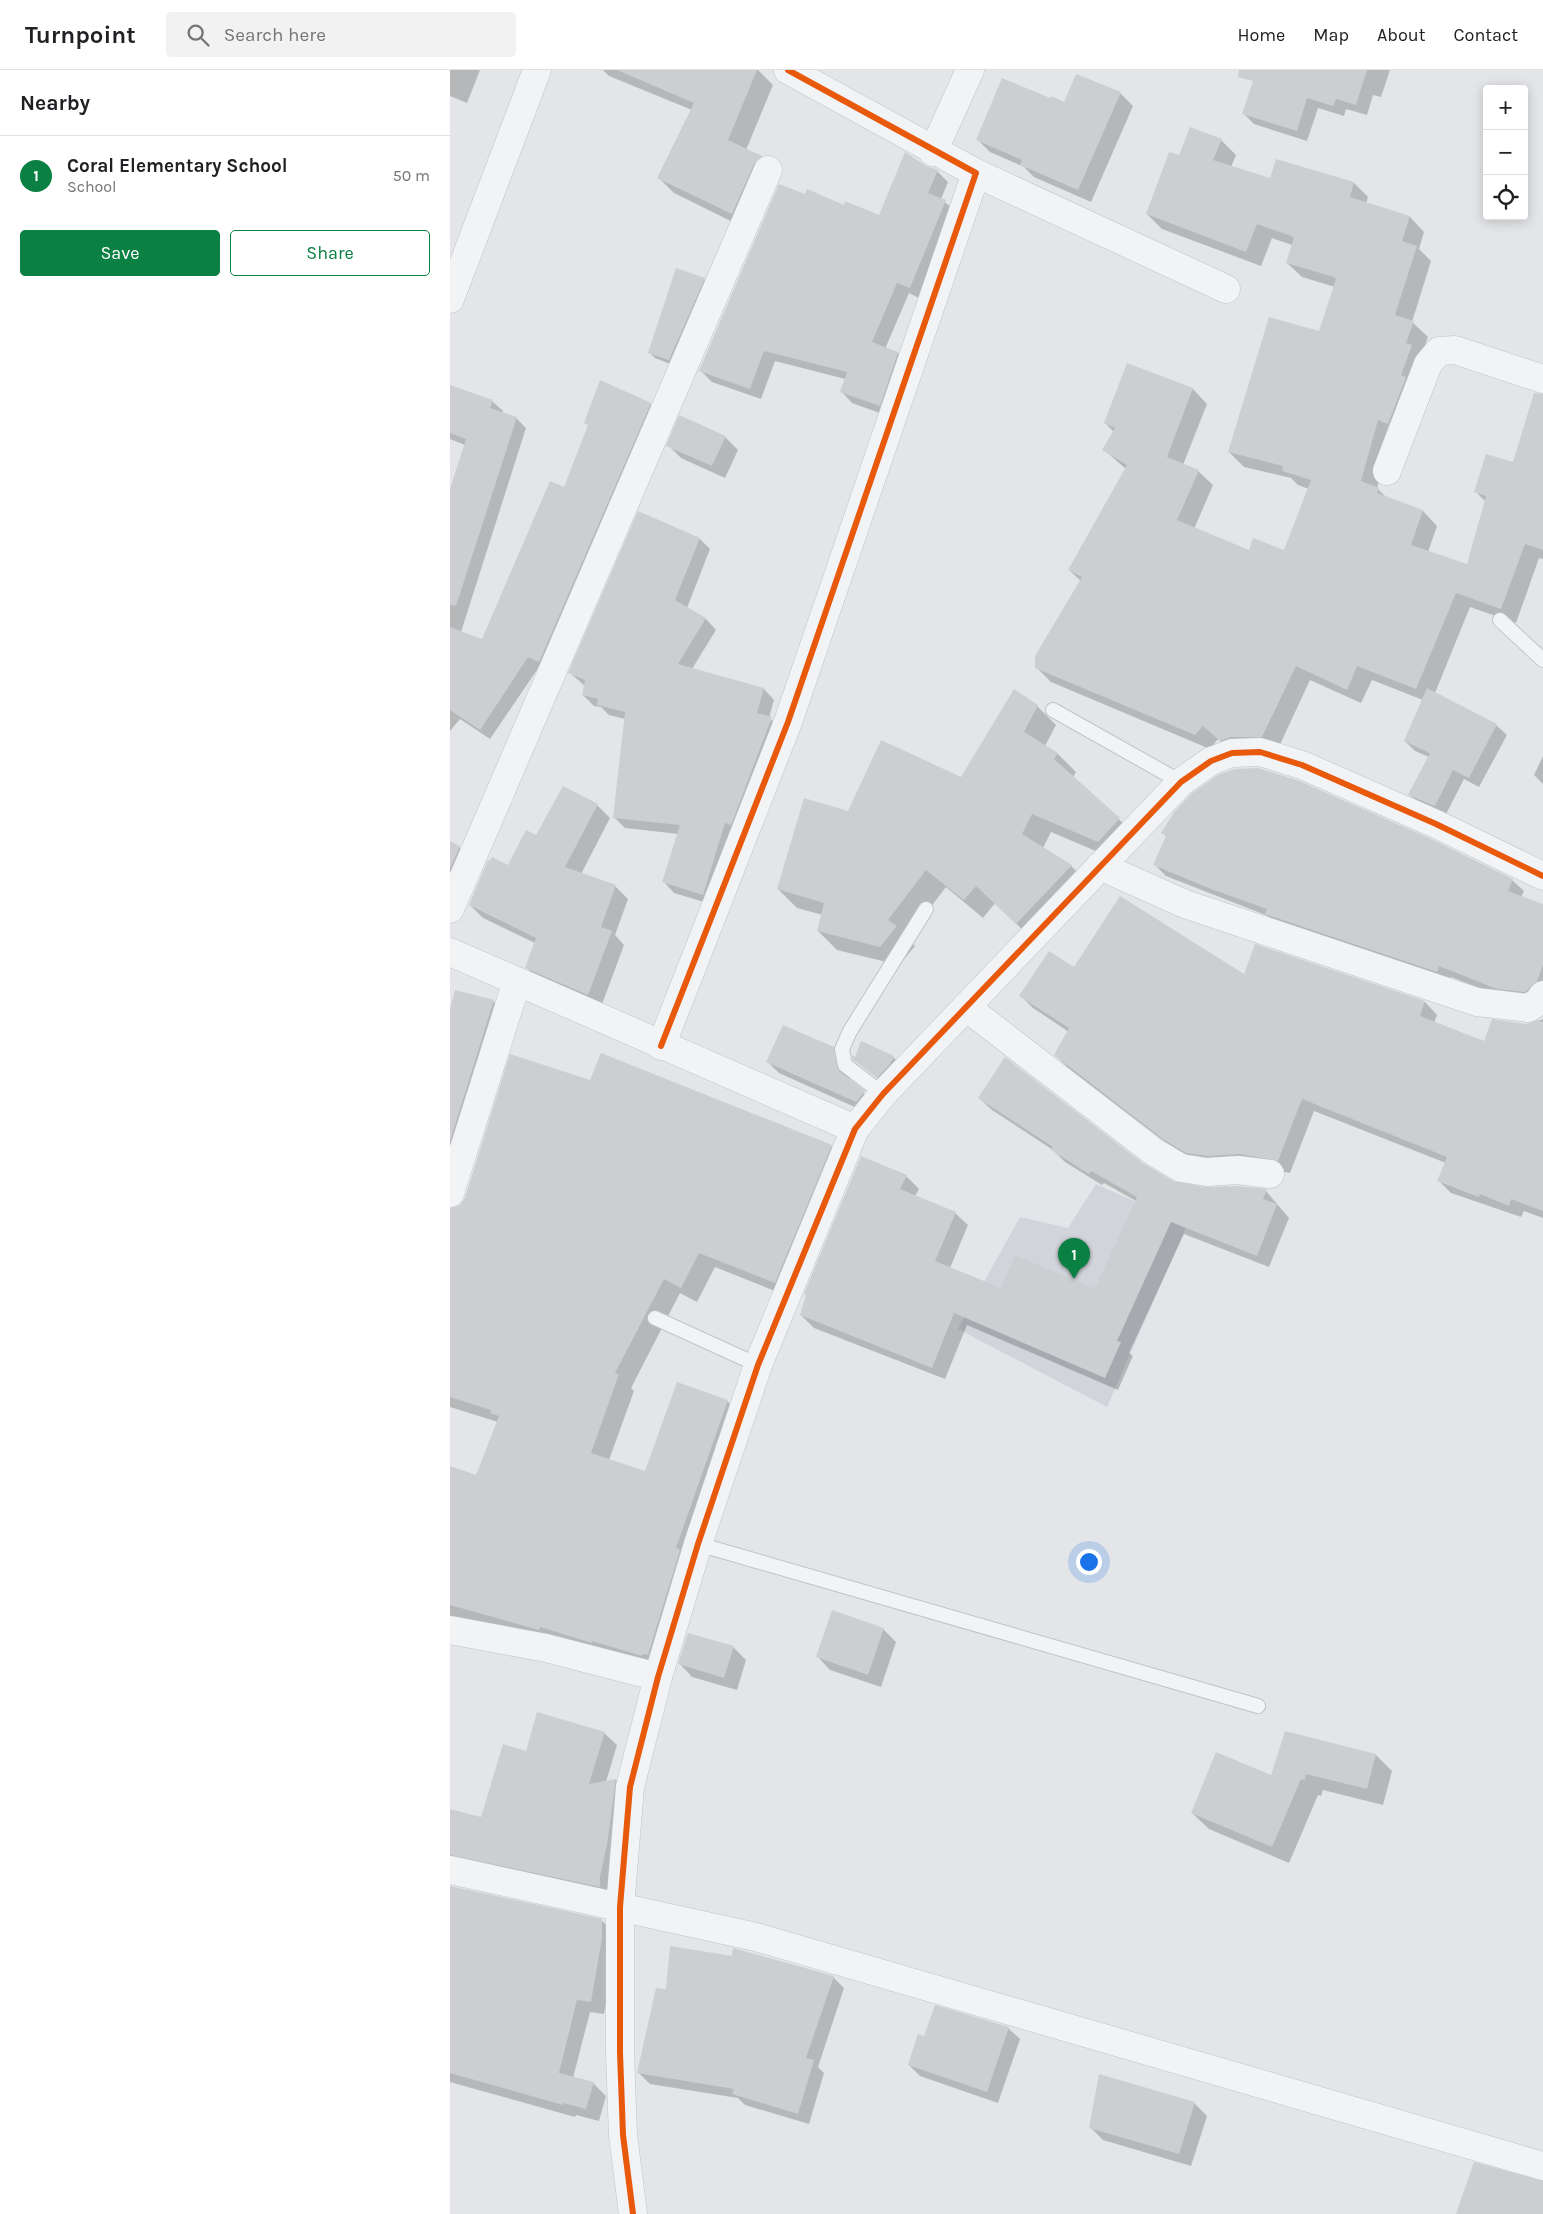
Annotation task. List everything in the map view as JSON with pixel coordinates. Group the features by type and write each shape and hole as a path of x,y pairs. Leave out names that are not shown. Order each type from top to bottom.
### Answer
{"street":[{"path":"450,299 537,70"},
{"path":"788,70 934,152 1226,289"},
{"path":"934,152 970,70"},
{"path":"450,909 768,170"},
{"path":"661,1046 788,722 976,173"},
{"path":"1387,471 1428,364 1439,351 1455,350 1543,379"},
{"path":"633,2214 623,2135 620,2053 620,1907 630,1787 658,1677 698,1544 758,1365 855,1130 883,1094 1180,782 1211,761 1232,753 1260,752 1311,768 1436,824 1543,876"},
{"path":"1100,866 1185,904 1477,1002 1528,1008 1538,1002 1543,995"},
{"path":"450,952 855,1130"},
{"path":"450,1193 517,982"},
{"path":"966,1007 1154,1152 1181,1168 1207,1172 1238,1170 1270,1174"},
{"path":"450,1630 546,1648 658,1677"},
{"path":"450,1870 756,1937 1543,2166"}],"lane":[{"path":"1500,620 1543,660"},
{"path":"1053,710 1180,782"},
{"path":"883,1094 845,1066 842,1049 850,1031 926,909"},
{"path":"655,1318 758,1365"},
{"path":"698,1544 1258,1706"}],"shaded area":[{"path":"1096,1184 1187,1225 1107,1407 958,1329 1020,1217 1068,1228"}],"building":[{"path":"617,70 757,70 728,140 762,156 754,164 732,214 657,178 694,103"},
{"path":"1239,70 1367,70 1356,105 1336,99 1333,106 1307,98 1297,131 1242,114 1253,81 1238,77"},
{"path":"1076,74 1121,92 1078,190 1020,165 1022,160 976,140 1002,78 1064,102"},
{"path":"1190,127 1222,139 1213,160 1270,178 1276,159 1354,182 1350,197 1410,216 1402,241 1417,246 1395,315 1414,321 1406,343 1412,345 1401,375 1406,377 1388,424 1378,420 1361,481 1379,488 1377,493 1423,510 1411,545 1467,564 1486,496 1474,492 1486,454 1513,462 1534,393 1543,394 1543,550 1525,544 1501,609 1456,593 1416,689 1357,666 1347,690 1296,666 1262,737 1231,737 1220,741 1203,726 1195,735 1035,668 1035,656 1082,577 1068,570 1127,465 1102,450 1115,428 1104,423 1127,363 1193,388 1167,457 1199,470 1177,520 1249,550 1253,538 1284,550 1311,480 1282,471 1283,466 1228,452 1269,317 1319,331 1336,279 1286,263 1294,237 1257,224 1246,252 1146,214 1169,152 1179,155"},
{"path":"905,152 926,166 938,170 928,193 946,200 910,288 897,283 872,342 898,352 880,406 840,392 847,372 764,351 750,389 699,371 779,184 805,194 807,189 844,205 845,201 879,215"},
{"path":"676,268 705,278 669,360 648,353"},
{"path":"600,380 651,403 539,662 528,657 480,730 450,710 450,627 482,639 550,481 564,487 588,425 584,423"},
{"path":"450,385 493,400 490,408 517,417 456,606 450,605 450,489 466,439 450,433"},
{"path":"679,415 726,436 712,466 666,446"},
{"path":"638,511 700,538 675,600 706,618 678,664 764,688 757,713 772,717 731,825 725,823 703,895 662,882 680,825 613,818 625,712 597,705 598,699 582,695 585,680 568,673"},
{"path":"1427,688 1497,724 1469,778 1453,770 1435,806 1408,795 1430,753 1404,741"},
{"path":"1014,689 1038,705 1024,732 1058,753 1054,759 1120,818 1098,842 1032,814 1022,834 1072,865 1016,924 976,886 964,900 926,870 888,920 897,926 880,947 817,931 824,903 777,889 804,798 848,811 881,740 961,777"},
{"path":"1258,768 1297,780 1429,838 1513,879 1508,891 1543,904 1543,965 1537,981 1525,992 1497,989 1439,966 1437,972 1265,914 1267,909 1211,889 1153,865 1166,836 1161,833 1175,811 1191,794 1218,775 1235,769"},
{"path":"563,786 598,804 565,867 616,885 601,927 612,931 588,995 525,968 536,938 469,905 488,860 490,861 492,857 508,865 526,830 536,835"},
{"path":"450,841 460,846 450,869"},
{"path":"1120,896 1244,974 1255,944 1425,1001 1420,1016 1484,1041 1492,1019 1526,1024 1538,1020 1543,1022 1543,1211 1511,1199 1509,1206 1480,1194 1479,1197 1437,1181 1447,1157 1302,1099 1278,1161 1240,1154 1208,1156 1186,1153 1163,1139 1054,1055 1069,1028 1019,996 1049,951 1074,967"},
{"path":"455,990 494,1000 450,1141 450,1009"},
{"path":"783,1025 834,1047 839,1071 865,1091 856,1102 766,1062"},
{"path":"861,1041 894,1056 890,1064 877,1078 853,1060 852,1055 855,1057"},
{"path":"601,1053 832,1145 775,1283 699,1253 681,1288 664,1279 615,1373 619,1374 591,1453 645,1471 677,1382 728,1400 676,1548 680,1550 648,1655 642,1654 642,1656 540,1627 539,1630 450,1605 450,1466 476,1475 499,1416 490,1413 491,1410 450,1397 450,1208 460,1205 465,1198 510,1054 590,1080"},
{"path":"1005,1057 1144,1164 1173,1181 1205,1187 1238,1186 1267,1189 1263,1199 1277,1204 1257,1256 1171,1222 1117,1341 1121,1342 1105,1378 954,1313 932,1368 800,1315 806,1295 804,1294 861,1156 907,1175 900,1189 956,1212 935,1261 1001,1288 1015,1255 1095,1289 1137,1197 1091,1171 1089,1174 1051,1150 1053,1147 978,1098"},
{"path":"832,1610 884,1628 868,1675 816,1657"},
{"path":"688,1633 734,1646 724,1678 678,1664"},
{"path":"537,1712 605,1732 589,1784 616,1779 607,1845 600,1876 600,1887 450,1855 450,1809 481,1817 503,1744 526,1751"},
{"path":"1285,1731 1376,1754 1367,1789 1306,1774 1305,1780 1301,1779 1272,1847 1191,1813 1216,1752 1271,1775"},
{"path":"450,1886 602,1919 602,1938 591,2002 577,2000 559,2073 594,2082 586,2109 563,2103 563,2105 450,2073"},
{"path":"670,1946 732,1956 733,1948 834,1976 806,2058 814,2060 798,2114 732,2094 734,2089 637,2073 656,1988 666,1989"},
{"path":"935,2005 1009,2027 987,2092 908,2065 918,2034 924,2036"},
{"path":"1099,2074 1195,2102 1179,2154 1089,2128"},
{"path":"1474,2162 1543,2181 1543,2214 1456,2214"}],"cycle path":[{"path":"661,1046 788,722 976,173 788,70"},
{"path":"633,2214 623,2135 620,2053 620,1907 630,1787 658,1677 698,1544 758,1365 855,1129 883,1094 1181,782 1211,761 1232,753 1260,752 1302,765 1436,824 1543,876"}],"place":[{"name":"Coral Elementary School","path":"1074,1279"}]}
